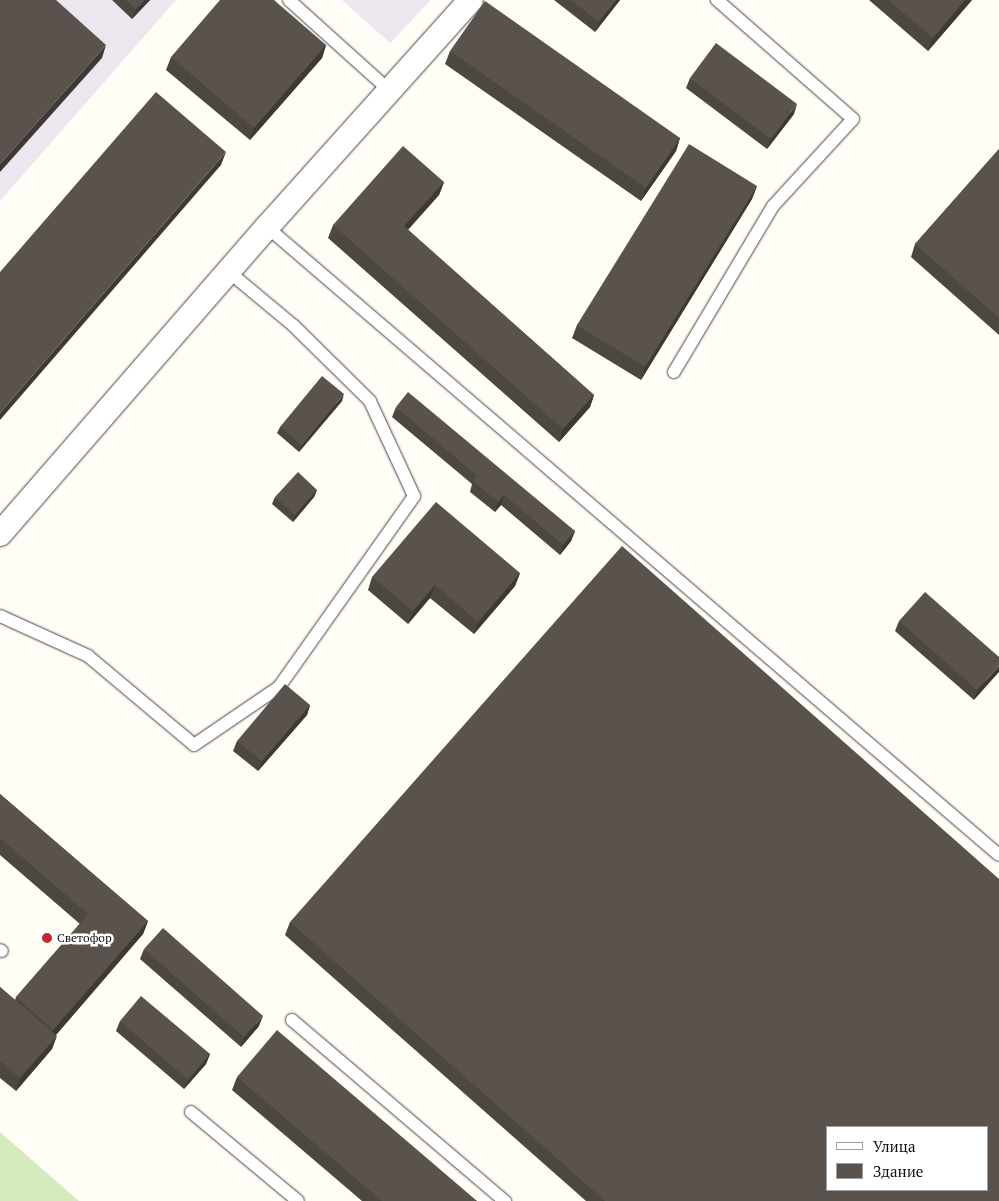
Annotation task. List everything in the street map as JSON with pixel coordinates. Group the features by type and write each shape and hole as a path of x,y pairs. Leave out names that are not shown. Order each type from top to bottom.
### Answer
{"street":[{"path":"0,534 267,227 471,0"}],"lane":[{"path":"289,0 389,90"},
{"path":"674,372 773,206 853,119 717,0"},
{"path":"267,227 999,855"},
{"path":"0,616 88,656 194,745 279,687 414,496 370,401 294,326 229,272"},
{"path":"292,1020 505,1201"},
{"path":"191,1112 298,1201"}],"shaded area":[{"path":"0,0 176,0 0,201"},
{"path":"342,0 431,0 390,43"}],"green space":[{"path":"0,1132 79,1201 0,1201"}],"building":[{"path":"0,0 56,0 106,45 0,164"},
{"path":"126,0 145,0 136,9"},
{"path":"220,0 274,0 326,45 254,128 171,57"},
{"path":"571,0 616,0 599,22"},
{"path":"888,0 965,0 933,38"},
{"path":"485,1 680,138 646,188 450,51"},
{"path":"716,43 797,104 771,139 690,78"},
{"path":"156,92 226,152 0,413 0,272"},
{"path":"689,144 757,186 645,367 577,325"},
{"path":"403,146 444,182 404,226 594,395 563,429 333,225"},
{"path":"999,149 999,318 915,244"},
{"path":"322,376 344,394 302,445 280,427"},
{"path":"408,392 575,531 563,545 504,495 498,502 474,482 476,475 396,407"},
{"path":"298,472 317,490 295,515 275,497"},
{"path":"436,502 520,573 478,622 435,585 413,611 372,577"},
{"path":"622,546 999,879 999,1201 605,1201 290,922"},
{"path":"925,592 999,657 999,666 977,690 899,621"},
{"path":"285,684 310,705 262,761 237,741"},
{"path":"0,794 148,921 53,1030 16,997 88,914 0,838"},
{"path":"163,928 263,1016 244,1037 144,949"},
{"path":"0,987 57,1036 20,1078 0,1061"},
{"path":"141,996 210,1054 188,1080 120,1021"},
{"path":"277,1030 477,1201 382,1201 237,1077"}],"place":[{"name":"Светофор","path":"47,938"}]}
